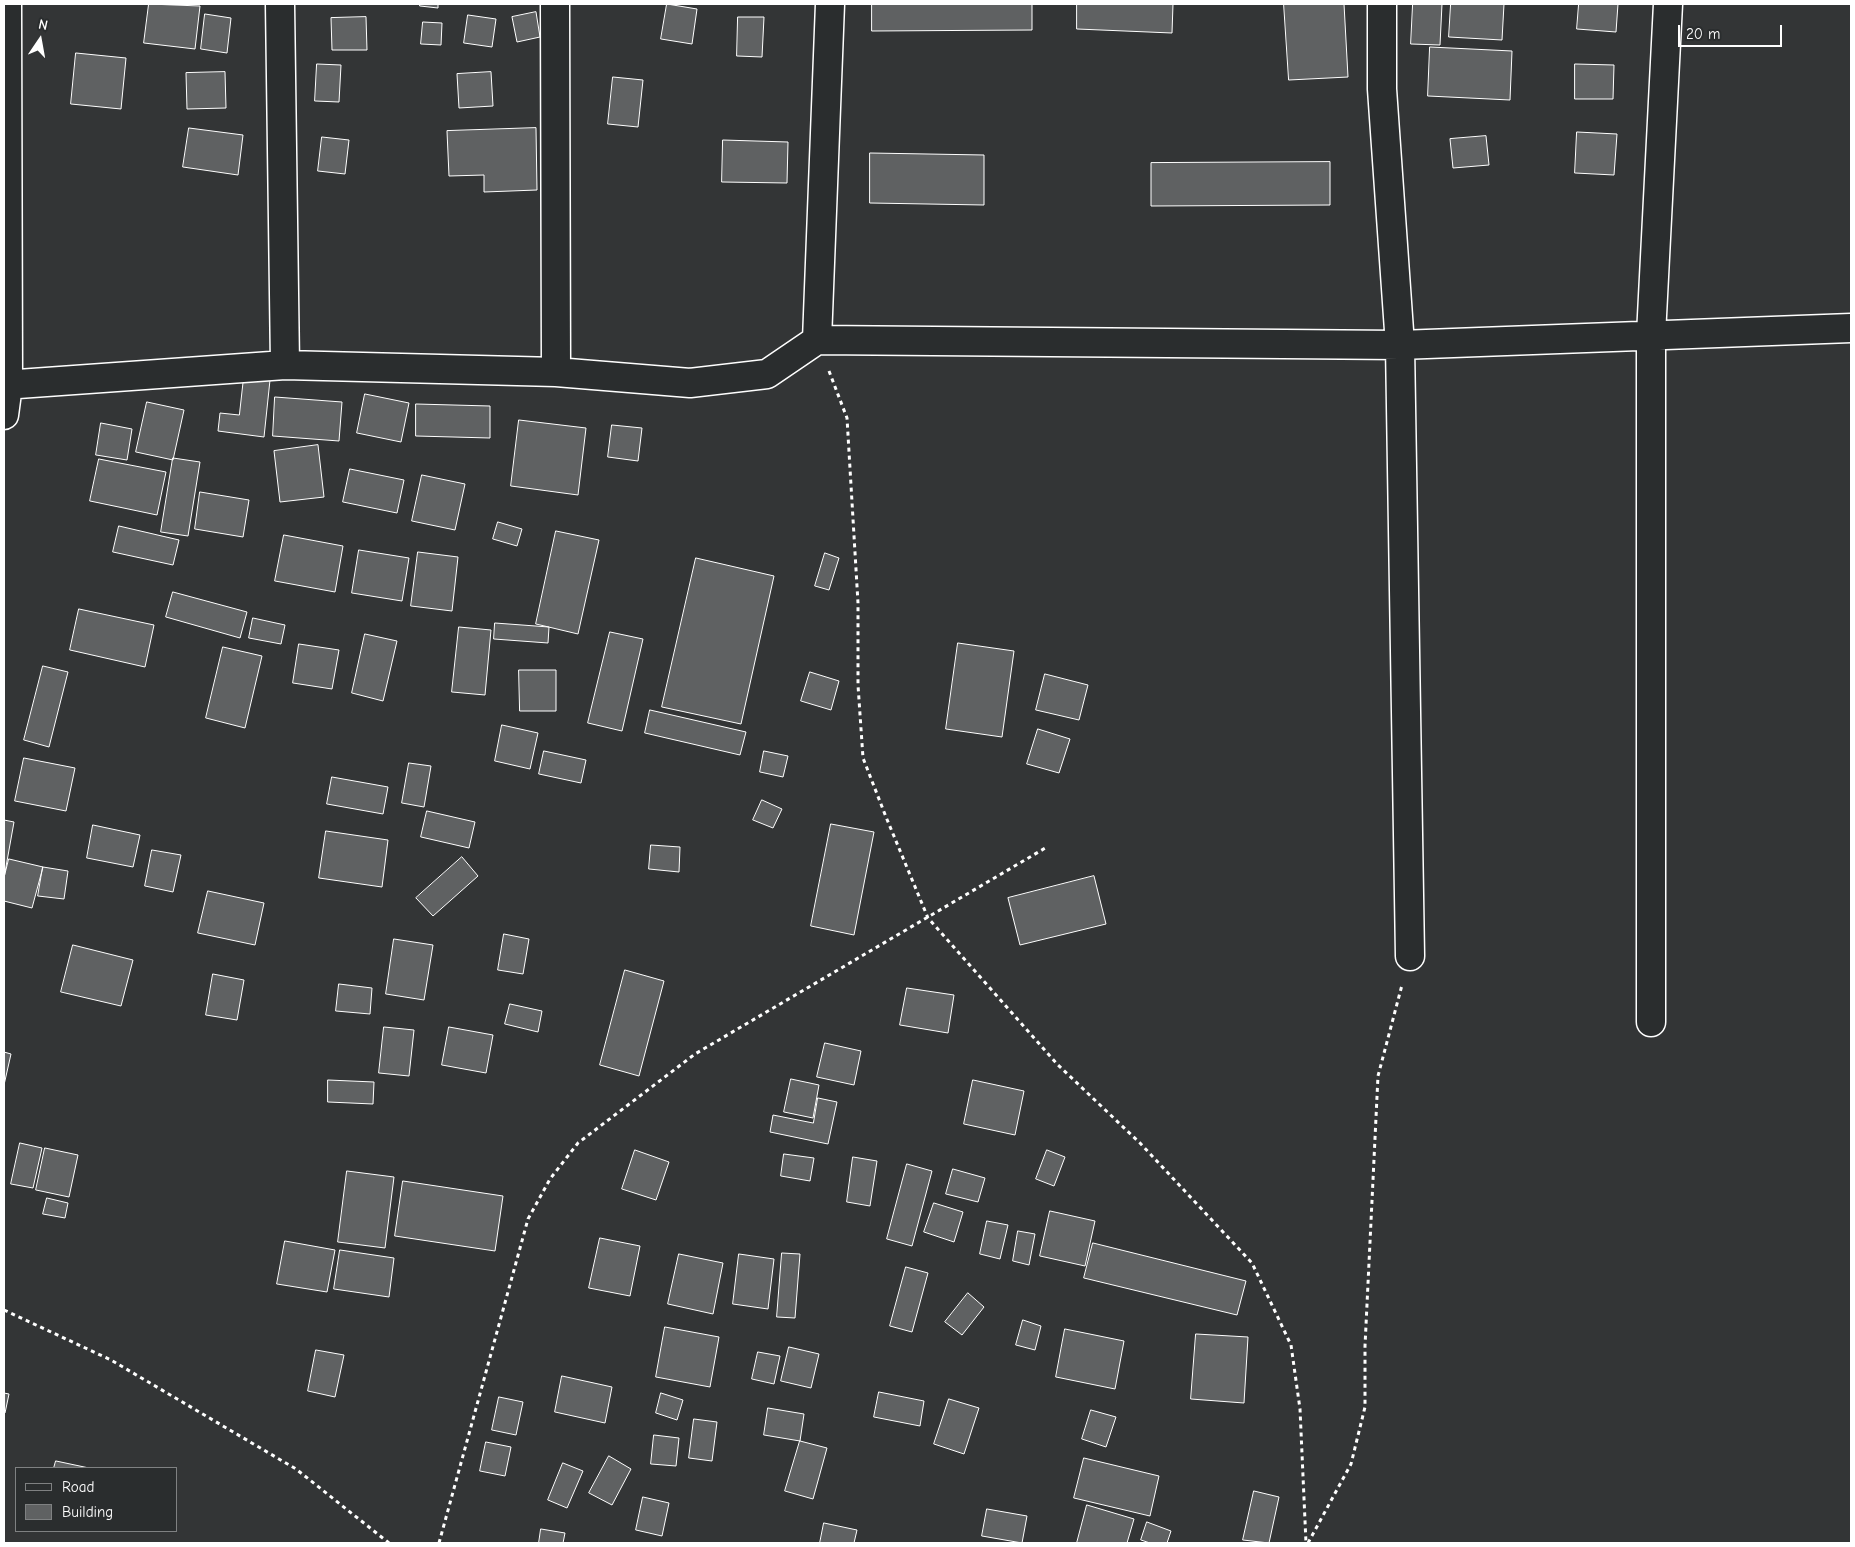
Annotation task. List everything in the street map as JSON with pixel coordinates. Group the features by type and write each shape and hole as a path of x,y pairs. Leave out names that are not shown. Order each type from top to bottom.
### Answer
{"street":[{"path":"4,414 7,4"},
{"path":"280,4 285,365"},
{"path":"555,4 556,372"},
{"path":"817,340 830,4"},
{"path":"1382,4 1382,89 1400,345 1410,956"},
{"path":"1651,1022 1651,335 1668,4"},
{"path":"5,386 285,365 556,372 690,383 767,374 817,340 1400,345 1851,328"}],"path":[{"path":"817,340 846,418 858,603 858,685 863,758 928,918 1058,1065 1140,1143 1252,1263 1291,1345 1300,1409 1307,1543"},
{"path":"439,1543 528,1219 550,1179 578,1143 695,1054 1047,847"},
{"path":"1307,1543 1351,1464 1365,1407 1365,1346 1378,1076 1410,956"},
{"path":"4,1310 111,1360 296,1469 389,1543"}],"building":[{"path":"149,4 200,6 195,49 144,43"},
{"path":"420,4 438,4 438,8 420,6"},
{"path":"667,4 697,9 692,44 661,39"},
{"path":"872,4 1032,4 1032,30 872,31"},
{"path":"1077,4 1173,4 1172,33 1077,29"},
{"path":"1284,4 1344,4 1348,77 1289,80"},
{"path":"1413,4 1442,4 1440,45 1411,44"},
{"path":"1451,4 1504,4 1502,40 1449,37"},
{"path":"1579,4 1618,4 1616,32 1577,29"},
{"path":"536,12 540,37 517,42 512,17"},
{"path":"205,14 231,18 227,53 201,49"},
{"path":"468,15 496,19 492,47 464,43"},
{"path":"366,17 367,50 332,50 331,18"},
{"path":"738,17 764,17 762,57 737,56"},
{"path":"423,22 442,23 441,45 421,44"},
{"path":"1430,47 1512,51 1510,100 1428,96"},
{"path":"76,53 126,58 121,109 71,104"},
{"path":"317,64 341,65 339,102 315,101"},
{"path":"1575,64 1614,65 1613,99 1575,99"},
{"path":"225,72 226,108 187,109 186,73"},
{"path":"491,72 493,106 459,108 457,74"},
{"path":"613,77 643,80 638,127 608,124"},
{"path":"189,128 243,135 238,175 183,167"},
{"path":"536,128 537,190 484,192 484,175 449,176 447,131"},
{"path":"1577,132 1617,134 1614,175 1575,173"},
{"path":"1486,136 1489,165 1453,168 1450,139"},
{"path":"322,137 349,140 345,174 318,171"},
{"path":"723,140 788,142 787,183 722,182"},
{"path":"870,153 984,155 984,205 870,203"},
{"path":"1330,162 1330,205 1151,206 1151,163"},
{"path":"244,377 270,380 264,437 218,431 220,413 239,415"},
{"path":"365,394 409,403 401,442 357,433"},
{"path":"275,397 342,402 339,441 273,436"},
{"path":"147,402 184,410 173,460 136,452"},
{"path":"416,404 490,406 490,438 416,436"},
{"path":"519,420 586,428 578,495 511,486"},
{"path":"101,423 132,429 127,460 96,455"},
{"path":"612,425 642,428 638,461 608,457"},
{"path":"318,445 324,497 280,502 274,451"},
{"path":"173,458 200,462 188,536 161,532"},
{"path":"99,459 166,472 157,515 90,501"},
{"path":"350,469 404,480 397,513 343,502"},
{"path":"422,475 465,484 455,530 412,521"},
{"path":"200,492 249,500 243,537 195,529"},
{"path":"498,522 522,529 517,546 493,539"},
{"path":"119,526 179,540 173,565 113,552"},
{"path":"556,531 599,540 578,634 536,624"},
{"path":"284,535 343,546 335,592 275,581"},
{"path":"359,550 409,558 402,601 352,593"},
{"path":"418,552 458,557 452,611 411,606"},
{"path":"825,553 839,558 829,590 815,586"},
{"path":"696,558 774,576 741,724 662,707"},
{"path":"173,592 247,612 240,638 166,617"},
{"path":"79,609 154,625 145,667 70,650"},
{"path":"253,618 285,625 281,644 249,638"},
{"path":"495,623 549,627 548,643 494,639"},
{"path":"459,627 491,630 485,695 452,692"},
{"path":"610,632 643,639 622,731 588,723"},
{"path":"365,634 397,641 383,701 352,693"},
{"path":"958,643 1014,651 1002,737 946,729"},
{"path":"299,644 339,650 332,689 293,683"},
{"path":"223,647 262,656 245,728 206,718"},
{"path":"43,666 68,672 49,747 24,740"},
{"path":"519,670 556,670 556,711 520,711"},
{"path":"810,672 839,681 831,710 801,701"},
{"path":"1045,674 1088,685 1079,720 1036,710"},
{"path":"650,710 746,732 740,755 645,733"},
{"path":"502,725 538,733 530,769 495,761"},
{"path":"1038,729 1070,739 1059,773 1027,764"},
{"path":"544,751 586,760 581,783 539,774"},
{"path":"764,751 788,756 783,777 760,772"},
{"path":"24,758 75,768 66,811 15,801"},
{"path":"409,763 431,766 424,807 402,803"},
{"path":"332,777 388,787 383,814 327,804"},
{"path":"762,800 782,809 773,828 753,820"},
{"path":"427,811 475,822 469,848 421,837"},
{"path":"4,820 14,822 4,878"},
{"path":"831,824 874,832 854,935 811,926"},
{"path":"93,825 140,835 133,867 87,858"},
{"path":"326,831 388,840 382,887 319,878"},
{"path":"651,845 680,847 679,872 649,869"},
{"path":"152,850 181,855 173,892 145,886"},
{"path":"462,857 478,876 433,916 416,898"},
{"path":"9,859 43,867 32,908 4,901 4,878"},
{"path":"43,867 68,871 64,899 38,896"},
{"path":"1094,876 1106,924 1020,945 1008,898"},
{"path":"208,891 264,903 255,945 198,933"},
{"path":"504,934 529,939 523,974 498,970"},
{"path":"394,939 433,945 424,1000 386,994"},
{"path":"73,945 133,960 121,1006 61,992"},
{"path":"625,970 664,981 639,1076 600,1065"},
{"path":"213,974 244,980 237,1020 206,1015"},
{"path":"339,984 372,988 370,1014 336,1011"},
{"path":"907,988 954,995 948,1033 900,1025"},
{"path":"510,1004 542,1011 538,1032 505,1024"},
{"path":"384,1027 414,1030 409,1076 379,1073"},
{"path":"449,1027 493,1035 486,1073 442,1065"},
{"path":"825,1043 861,1051 854,1085 817,1077"},
{"path":"4,1052 11,1054 4,1085"},
{"path":"791,1079 819,1085 813,1118 784,1112"},
{"path":"328,1080 374,1082 373,1104 328,1102"},
{"path":"973,1080 1024,1091 1015,1135 964,1124"},
{"path":"818,1098 837,1102 828,1144 770,1132 773,1115 813,1123"},
{"path":"20,1143 42,1148 33,1188 11,1184"},
{"path":"45,1148 78,1155 69,1197 36,1190"},
{"path":"635,1150 669,1162 656,1200 622,1189"},
{"path":"1047,1150 1065,1157 1054,1186 1036,1179"},
{"path":"784,1154 814,1158 810,1181 781,1176"},
{"path":"853,1157 877,1161 870,1206 847,1202"},
{"path":"907,1164 932,1171 912,1246 887,1239"},
{"path":"953,1169 985,1178 978,1202 946,1194"},
{"path":"347,1171 394,1177 385,1248 338,1242"},
{"path":"403,1181 503,1196 495,1251 395,1236"},
{"path":"47,1198 68,1203 65,1218 43,1214"},
{"path":"934,1203 963,1212 954,1242 924,1232"},
{"path":"1050,1211 1095,1221 1085,1266 1040,1256"},
{"path":"987,1221 1008,1225 1000,1259 980,1254"},
{"path":"1018,1231 1035,1234 1029,1265 1013,1261"},
{"path":"600,1238 640,1246 630,1296 589,1288"},
{"path":"285,1241 335,1250 327,1292 277,1284"},
{"path":"1093,1243 1246,1281 1237,1315 1084,1278"},
{"path":"340,1250 394,1258 389,1297 334,1289"},
{"path":"782,1253 800,1254 795,1318 777,1317"},
{"path":"679,1254 723,1263 713,1314 668,1304"},
{"path":"739,1254 774,1259 768,1309 733,1304"},
{"path":"906,1267 928,1273 912,1332 890,1326"},
{"path":"968,1293 984,1307 962,1335 945,1322"},
{"path":"1023,1320 1041,1326 1035,1350 1016,1345"},
{"path":"665,1327 719,1337 710,1387 656,1377"},
{"path":"1065,1329 1124,1341 1115,1389 1056,1377"},
{"path":"1196,1334 1248,1337 1244,1403 1191,1399"},
{"path":"789,1347 819,1354 811,1388 781,1381"},
{"path":"316,1350 344,1355 335,1397 308,1391"},
{"path":"758,1352 780,1356 774,1384 752,1379"},
{"path":"562,1376 612,1387 605,1423 555,1412"},
{"path":"879,1392 924,1401 920,1426 874,1417"},
{"path":"4,1393 9,1394 5,1413 4,1413"},
{"path":"661,1393 683,1400 677,1420 656,1413"},
{"path":"499,1397 523,1402 516,1435 492,1430"},
{"path":"949,1399 979,1408 964,1454 934,1444"},
{"path":"768,1408 804,1414 800,1441 764,1435"},
{"path":"1091,1410 1116,1417 1106,1447 1082,1439"},
{"path":"694,1419 717,1422 712,1461 689,1458"},
{"path":"654,1435 679,1438 676,1466 651,1464"},
{"path":"800,1441 827,1448 813,1499 785,1491"},
{"path":"486,1442 511,1447 505,1476 480,1471"},
{"path":"609,1456 631,1469 612,1505 589,1493"},
{"path":"1084,1458 1159,1476 1150,1516 1074,1498"},
{"path":"56,1461 84,1467 54,1467"},
{"path":"563,1463 583,1471 567,1508 548,1500"},
{"path":"1254,1491 1279,1497 1269,1543 1243,1540"},
{"path":"643,1497 669,1503 662,1536 636,1530"},
{"path":"1087,1505 1134,1519 1127,1543 1077,1543"},
{"path":"987,1509 1027,1516 1022,1543 982,1536"},
{"path":"1147,1522 1171,1531 1167,1543 1150,1543 1141,1540"},
{"path":"824,1523 857,1530 854,1543 820,1543"},
{"path":"541,1529 565,1533 563,1543 539,1543"}]}
